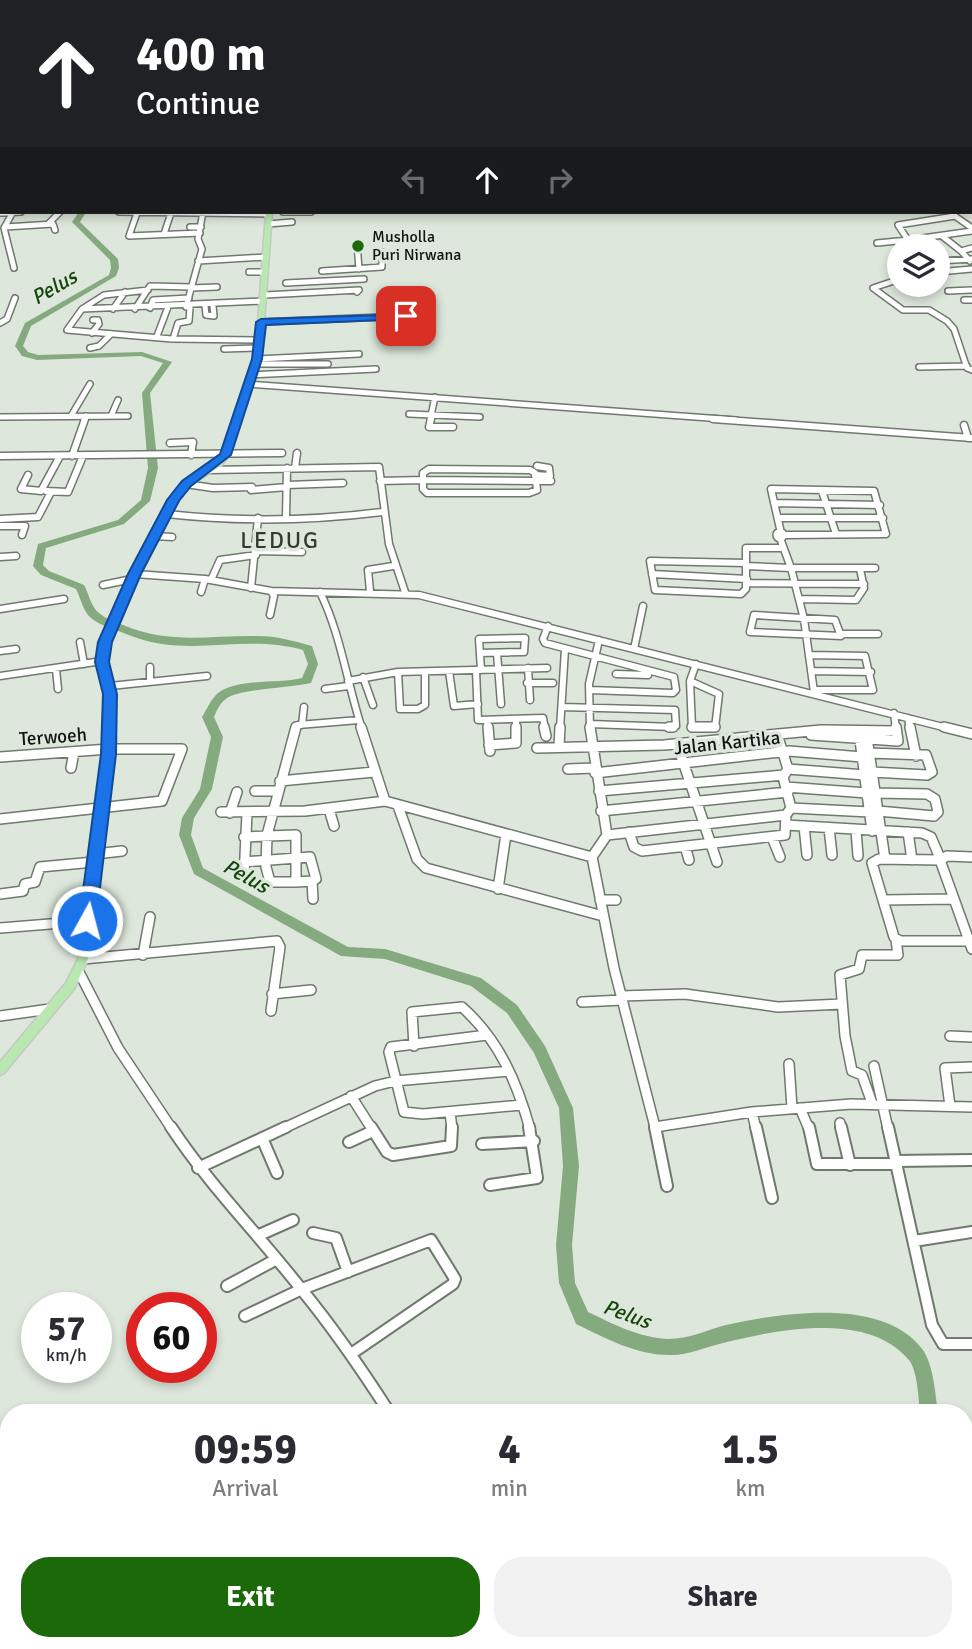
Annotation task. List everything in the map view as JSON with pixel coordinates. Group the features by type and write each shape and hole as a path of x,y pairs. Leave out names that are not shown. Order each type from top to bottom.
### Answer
{"main road":[{"path":"0,1070 79,972 83,959 109,750 110,686 102,662 105,642 134,577 167,514 187,484 219,463 227,452 260,344 269,214"}],"street":[{"path":"11,214 5,226 14,268"},
{"path":"49,223 58,214"},
{"path":"136,214 130,236 201,230"},
{"path":"164,234 171,214"},
{"path":"173,339 178,323 189,321 188,307 203,247 198,239 203,214"},
{"path":"308,214 310,220"},
{"path":"952,214 972,230"},
{"path":"905,234 899,224 954,216"},
{"path":"268,224 292,222"},
{"path":"5,226 49,223 54,225 55,230"},
{"path":"190,227 201,230"},
{"path":"950,234 972,230"},
{"path":"877,243 887,242"},
{"path":"950,242 971,260"},
{"path":"357,244 359,269"},
{"path":"961,250 972,248"},
{"path":"320,293 322,271 384,267 382,252"},
{"path":"198,261 266,257"},
{"path":"950,261 971,260"},
{"path":"950,271 972,269"},
{"path":"250,272 265,272"},
{"path":"286,283 364,279"},
{"path":"887,283 873,288 903,310 928,309 947,321 954,329 958,348 969,368 919,368"},
{"path":"135,309 150,286 217,287"},
{"path":"148,290 107,292 100,299 89,301 67,331 157,336 198,342 260,344"},
{"path":"950,291 972,290"},
{"path":"82,309 213,306 290,295 359,291 320,293"},
{"path":"113,309 125,292"},
{"path":"0,323 7,319 15,298"},
{"path":"150,308 152,301 161,298 190,298"},
{"path":"964,300 972,300"},
{"path":"205,306 205,314 212,316 215,315 213,306"},
{"path":"157,336 167,307"},
{"path":"261,322 428,315"},
{"path":"92,333 99,324 98,320 93,320"},
{"path":"90,348 99,346 111,334"},
{"path":"224,349 260,344"},
{"path":"256,361 359,354"},
{"path":"256,361 328,364"},
{"path":"251,374 376,369"},
{"path":"71,416 90,384"},
{"path":"247,384 970,438 964,425"},
{"path":"435,397 429,427 453,427"},
{"path":"111,416 118,400"},
{"path":"408,414 480,417"},
{"path":"72,456 86,416"},
{"path":"0,417 128,416"},
{"path":"170,443 193,442 191,455"},
{"path":"0,456 282,453"},
{"path":"286,517 287,486 297,453"},
{"path":"41,491 60,456"},
{"path":"28,475 21,489 68,492 83,456"},
{"path":"207,470 377,466 382,512 393,566 405,592"},
{"path":"536,482 529,493 427,493 423,489 424,471 429,469 530,470 536,482 550,488 549,468 537,466"},
{"path":"380,481 536,482 550,478"},
{"path":"187,484 213,488 252,487 250,490 343,484"},
{"path":"782,536 886,535 880,505 873,491 770,489 779,517 783,548 800,599 813,691"},
{"path":"822,491 836,534"},
{"path":"0,519 38,517 51,492"},
{"path":"774,503 880,505"},
{"path":"167,514 219,520 333,518 382,512"},
{"path":"779,517 883,518"},
{"path":"251,588 258,519"},
{"path":"0,526 25,526 22,535"},
{"path":"154,536 172,537"},
{"path":"783,548 747,548 746,565 746,581 745,592 741,594 654,590 651,559 699,561 746,565 791,568 875,568"},
{"path":"201,592 220,560 256,553 302,552"},
{"path":"1,559 16,556"},
{"path":"699,561 700,592"},
{"path":"370,591 368,570 393,566"},
{"path":"800,599 855,601 864,584 860,569"},
{"path":"652,574 746,581 864,584"},
{"path":"103,586 134,577 208,579 271,591 405,592 813,691 972,734"},
{"path":"270,615 274,596 271,591"},
{"path":"320,592 335,623 348,683 385,802"},
{"path":"0,609 64,599"},
{"path":"634,649 643,607"},
{"path":"841,634 835,620 754,615 750,630 838,637 841,634 878,634"},
{"path":"548,626 543,642 667,676"},
{"path":"469,639 525,639 524,652 480,653"},
{"path":"479,639 476,717 487,721 542,718 546,736"},
{"path":"599,640 591,657 590,724 594,770 607,835"},
{"path":"80,642 83,664"},
{"path":"0,651 16,649"},
{"path":"559,746 565,649"},
{"path":"497,653 496,670 501,704"},
{"path":"809,655 865,656 873,690 813,691"},
{"path":"0,676 102,662"},
{"path":"616,663 617,691"},
{"path":"689,681 719,694 715,728 692,728 689,681 695,664"},
{"path":"150,667 150,681"},
{"path":"528,668 530,700"},
{"path":"325,689 363,677 398,672 547,668"},
{"path":"56,669 58,689"},
{"path":"449,671 454,706 478,704"},
{"path":"811,671 871,673"},
{"path":"398,672 398,707 409,709 425,705 425,672"},
{"path":"590,690 676,692 674,677 617,674"},
{"path":"110,686 207,676"},
{"path":"363,677 373,705"},
{"path":"527,683 552,683"},
{"path":"302,725 304,707"},
{"path":"562,707 674,709 676,726 590,724"},
{"path":"537,748 677,744 799,733 863,735 898,741 894,713"},
{"path":"599,791 786,772 931,775 929,758 916,755 908,718"},
{"path":"243,862 267,860 296,858 312,858 316,879 270,882 267,860 267,835 289,755 293,730 302,725 359,720"},
{"path":"487,721 489,748 516,743 516,720"},
{"path":"629,832 637,850 786,834 789,811 786,772 777,734"},
{"path":"863,735 876,831 885,859"},
{"path":"677,744 717,862"},
{"name":"Terwoeh","path":"0,757 109,750 183,749 162,800 103,807"},
{"path":"71,768 74,752"},
{"name":"Jalan Kartika","path":"568,769 594,770 684,763 782,752 916,755"},
{"path":"280,781 374,772"},
{"path":"601,811 787,790 927,794 935,799 939,812 934,816 789,811 607,835 592,857 621,998 667,1186"},
{"path":"255,791 277,791"},
{"path":"237,792 226,812 271,813 385,802 592,857"},
{"path":"398,806 422,866 603,916"},
{"path":"0,819 103,807"},
{"path":"329,809 334,826"},
{"path":"244,878 247,813"},
{"path":"786,825 908,832 931,837 970,945 896,940"},
{"path":"804,826 807,855"},
{"path":"830,828 832,855"},
{"path":"856,830 858,856"},
{"path":"908,832 912,860"},
{"path":"498,889 506,834"},
{"path":"244,837 296,835 296,882"},
{"path":"772,837 780,857"},
{"path":"685,846 689,860"},
{"path":"0,894 22,892 25,884 35,881 40,867 122,851"},
{"path":"972,857 875,860 872,866 896,940 898,955 862,955 859,970 840,973 852,1071 863,1076 876,1103 895,1162 937,1338 943,1344 972,1344"},
{"path":"312,881 313,899"},
{"path":"883,900 953,899"},
{"path":"600,900 616,900"},
{"path":"143,955 150,917"},
{"path":"0,928 87,921"},
{"path":"83,959 277,941 280,947 271,1011"},
{"path":"79,972 118,1048 198,1168 302,1289 351,1354 384,1404"},
{"path":"272,994 311,990"},
{"path":"582,1002 685,994 778,1007 842,1004"},
{"path":"414,1046 411,1015 417,1011 461,1007 487,1035 509,1071 534,1140 536,1180 490,1185"},
{"path":"0,1016 50,1009"},
{"path":"487,1035 389,1049 404,1112 450,1112 522,1105"},
{"path":"950,1036 972,1037"},
{"path":"789,1063 796,1108 809,1128 817,1164 972,1160"},
{"path":"874,1066 876,1103"},
{"path":"950,1106 945,1068 972,1066"},
{"path":"198,1168 351,1096 396,1081 509,1071"},
{"path":"351,1096 393,1156 450,1146 453,1138 450,1112"},
{"path":"654,1127 796,1108 876,1103 972,1107"},
{"path":"752,1112 772,1198"},
{"path":"840,1123 850,1165"},
{"path":"349,1142 373,1131"},
{"path":"262,1138 277,1174"},
{"path":"482,1144 534,1140"},
{"path":"257,1236 293,1220"},
{"path":"313,1233 321,1237 336,1238 348,1272"},
{"path":"914,1241 972,1233"},
{"path":"245,1316 302,1289 431,1240 456,1279 441,1294 351,1354"},
{"path":"226,1286 275,1259"}],"waterway":[{"path":"758,0 768,0"},
{"name":"Pelus","path":"81,214 76,222 114,259 112,276 28,325 19,346 25,354 37,358 142,354 168,362 146,393 153,468 145,501 121,522 41,546 38,566 45,573 80,587 91,611 98,618 139,636 188,642 236,639 284,641 308,648 313,664 307,680 232,691 222,696 211,711 208,717 217,737 206,789 188,818 185,835 198,871 346,952 385,954 476,982 512,1009 540,1050 566,1108 571,1166 564,1245 567,1283 582,1318 634,1340 667,1347 747,1329 799,1322 826,1320 877,1328 899,1339 916,1355 923,1375 928,1404"}],"place":[{"name":"Musholla Puri Nirwana","path":"358,246"}],"district":[{"name":"LEDUG","path":"280,540"}],"route":[{"path":"87,921 109,754 110,686 102,662 105,642 135,574 174,500 187,484 219,463 226,455 257,359 261,322 406,316"}]}
